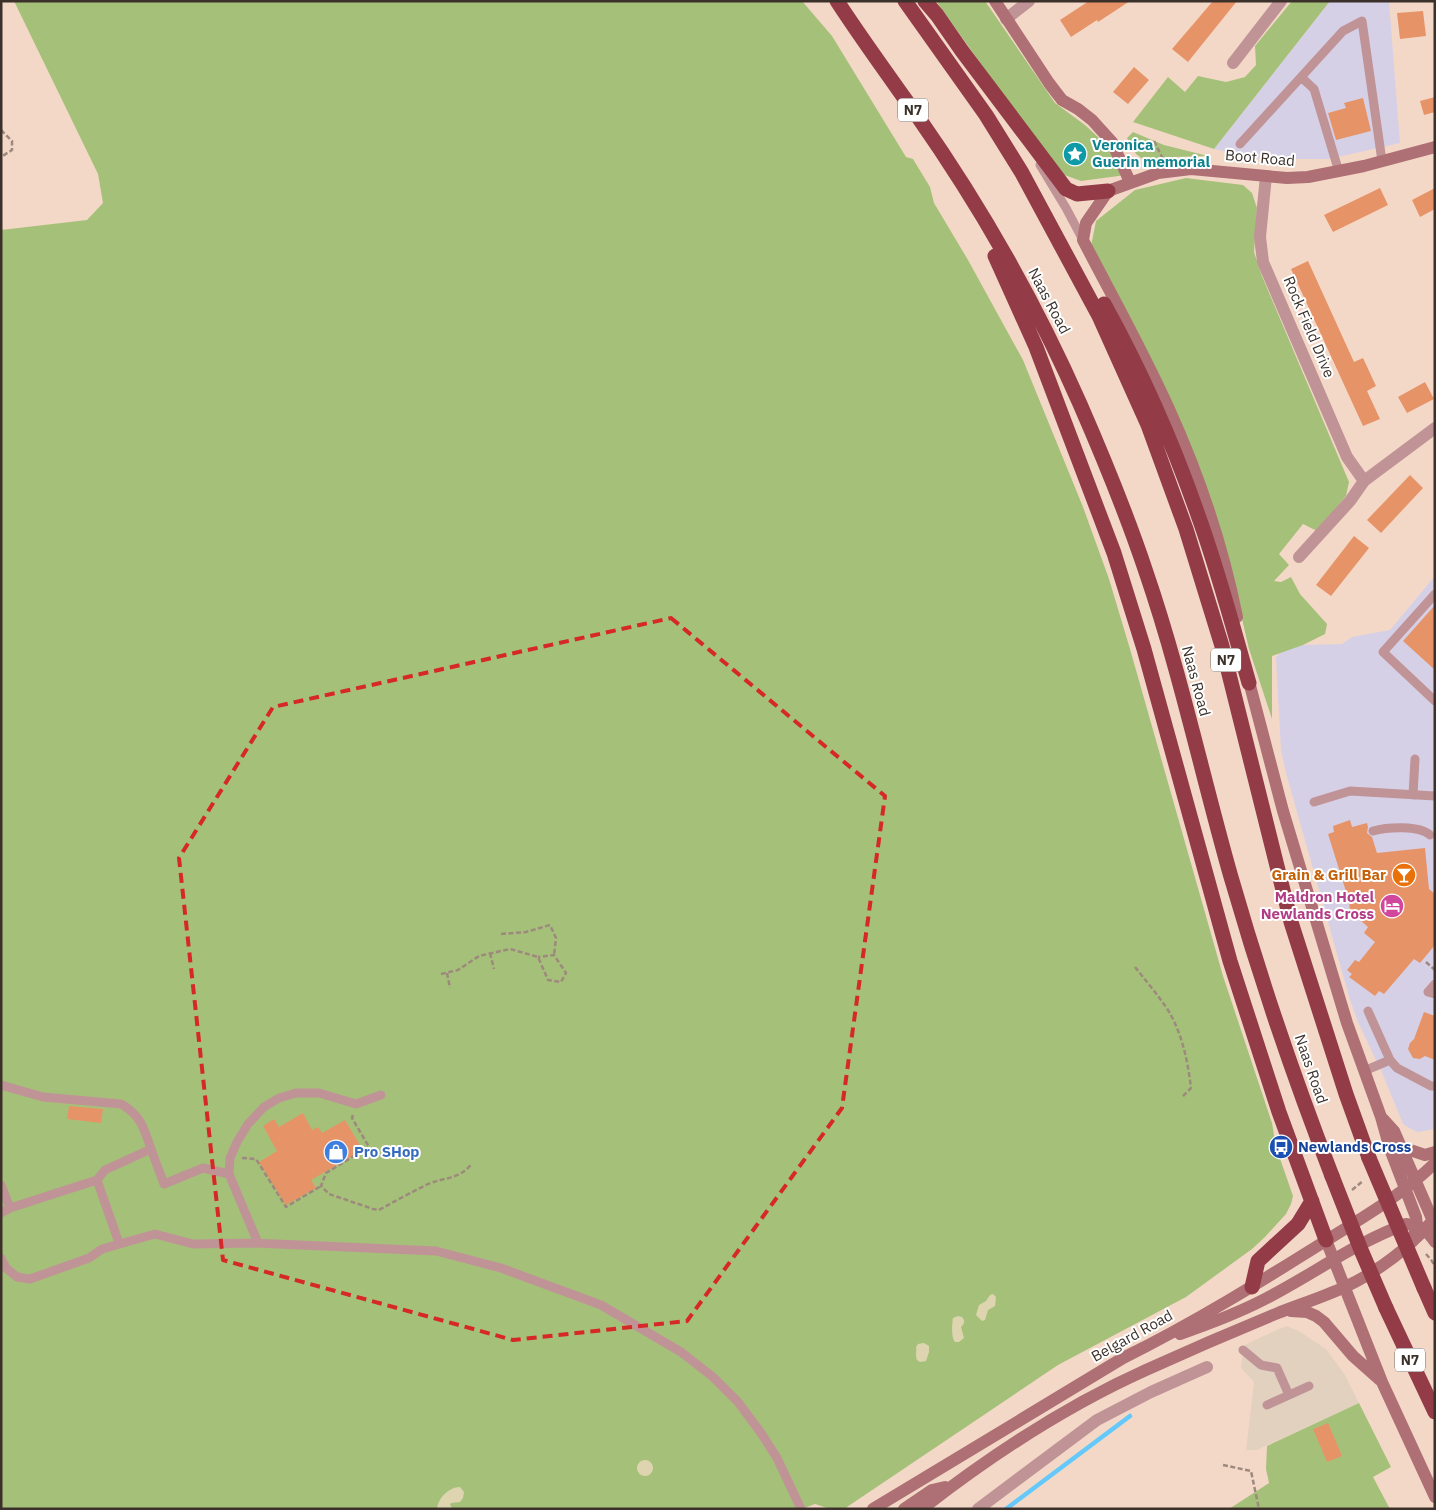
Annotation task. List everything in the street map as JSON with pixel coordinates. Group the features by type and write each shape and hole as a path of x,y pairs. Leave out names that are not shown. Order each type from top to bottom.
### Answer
{"highway":[{"name":"Naas Road","path":"837,1 866,46 920,119 985,221 1038,315 1080,403 1147,573 1254,954 1303,1102 1361,1250 1435,1412"},
{"name":"Naas Road","path":"905,1 986,115 1027,182 1099,316 1148,425 1186,529 1222,646 1290,922 1369,1158 1435,1313"},
{"path":"925,1 1066,189 1077,194 1108,190"},
{"path":"1027,182 1071,245 1107,310 1155,406 1198,515 1249,683"},
{"path":"985,221 997,262 1036,347 1114,553 1144,648 1230,961 1279,1112 1326,1240"},
{"path":"1252,1287 1258,1261 1298,1224 1312,1201"}],"main road":[{"path":"994,1 1062,100 1092,120 1112,142 1130,182"},
{"name":"Boot Road","path":"1108,190 1158,173 1192,169 1266,176 1308,177 1339,172 1435,147"},
{"path":"1108,190 1086,223 1083,240 1170,410 1193,467 1215,532 1233,596 1249,683 1286,820 1347,1023 1405,1190 1416,1217 1429,1226"},
{"path":"1381,1117 1394,1131 1416,1181 1435,1242"},
{"path":"1401,1147 1426,1155 1435,1152"},
{"name":"Belgard Road","path":"873,1509 1123,1358 1150,1345 1252,1287 1384,1205 1416,1181 1435,1163"},
{"path":"1150,1345 1214,1323 1265,1300 1334,1259 1395,1228 1406,1224 1429,1226"},
{"path":"922,1509 952,1485 1073,1406 1145,1370 1346,1286 1384,1264 1429,1226"},
{"path":"1326,1240 1346,1286 1382,1382 1435,1497"},
{"path":"1278,1313 1307,1312 1316,1316 1324,1322 1353,1356 1382,1382"},
{"path":"904,1509 932,1490 952,1485"}],"street":[{"path":"1006,19 1029,1"},
{"path":"1233,63 1281,1"},
{"name":"Rock Field Drive","path":"1266,176 1260,237 1263,262 1347,457 1364,481"},
{"path":"1299,557 1350,501 1364,481 1435,428"},
{"path":"978,1509 1097,1420 1151,1392 1207,1367"}],"lane":[{"path":"1240,144 1343,31 1362,21 1382,161"},
{"path":"1301,77 1314,89 1339,172"},
{"path":"1003,106 1066,208 1083,240"},
{"path":"1435,594 1383,652 1435,701"},
{"path":"1413,795 1415,759"},
{"path":"1314,802 1350,791 1435,796"},
{"path":"1373,831 1386,828 1425,830 1433,834"},
{"path":"1435,984 1428,992 1435,994"},
{"path":"1368,1011 1390,1060 1397,1068 1431,1086 1435,1086"},
{"path":"1364,1071 1390,1060"},
{"path":"1,1085 42,1097 121,1104 132,1110 140,1120 164,1184 203,1168 229,1174"},
{"path":"258,1243 229,1174 230,1158 248,1124 264,1107 279,1098 296,1093 318,1093 356,1104 381,1095"},
{"path":"1,1213 10,1208 97,1180 105,1170 152,1149"},
{"path":"97,1180 119,1243"},
{"path":"1,1185 10,1208"},
{"path":"1,1258 6,1268 17,1277 30,1279 90,1258 102,1249 155,1234 193,1244 258,1243 436,1251 501,1268 601,1305 681,1352 713,1377 738,1402 776,1458 801,1509"},
{"path":"1243,1350 1261,1365 1277,1368 1289,1395"},
{"path":"1268,1405 1309,1386"}],"path":[{"path":"1,130 12,141 12,150 1,157"},
{"path":"1154,141 1163,159"},
{"path":"501,934 526,932 550,925 556,938 554,955 566,973 561,982 548,980 538,957"},
{"path":"441,974 458,970 479,956 510,949 538,957 554,955"},
{"path":"490,953 494,969"},
{"path":"1426,962 1435,970"},
{"path":"1135,967 1168,1011 1181,1040 1191,1088 1182,1097"},
{"path":"447,973 450,988"},
{"path":"230,1158 256,1159 286,1206 321,1186 326,1173 369,1147 352,1118 356,1104"},
{"path":"321,1186 328,1194 379,1210 430,1183 442,1181 464,1172 470,1165"},
{"path":"1223,1465 1251,1472 1259,1509"}],"highlighted area":[{"path":"671,618 885,796 842,1108 687,1321 513,1340 223,1260 179,858 273,707"}],"shaded area":[{"path":"1330,1 1389,1 1400,143 1329,159 1260,159 1214,149"},
{"path":"1435,576 1435,1129 1418,1132 1403,1124 1350,1000 1281,750 1276,658 1281,651 1303,645 1342,644 1352,637 1390,630"},
{"path":"1286,1326 1299,1331 1326,1349 1345,1375 1359,1403 1257,1450 1246,1450 1254,1382 1241,1368 1243,1350 1246,1344"}],"green space":[{"path":"14,1 802,1 832,36 906,157 913,159 930,187 934,203 1023,360 1083,507 1109,579 1223,976 1272,1123 1276,1147 1293,1196 1286,1214 1265,1237 1252,1249 1186,1297 1058,1365 844,1509 830,1509 815,1504 802,1509 1,1509 1,230 87,220 103,203 98,174"},
{"path":"936,1 985,1 1055,103 1085,125 1111,149 1126,175 1081,181 1059,173"},
{"path":"1292,1 1330,1 1214,149 1133,122 1168,77 1185,92 1198,76 1226,82 1245,77 1256,65 1255,46"},
{"path":"1133,132 1164,145 1208,156 1176,157 1145,161 1136,154 1127,138"},
{"path":"1186,178 1243,185 1252,193 1257,208 1254,252 1262,276 1349,482 1346,496 1317,531 1303,524 1279,554 1289,565 1274,581 1281,582 1291,577 1300,594 1327,624 1325,634 1303,645 1272,656 1272,719 1249,649 1238,602 1091,246 1096,221 1135,190"},
{"path":"1359,1403 1391,1467 1373,1477 1390,1509 1229,1509 1269,1483 1266,1469 1267,1446"}],"sand":[{"path":"993,1294 996,1297 995,1306 988,1310 985,1320 982,1321 976,1315 979,1305"},
{"path":"962,1317 964,1321 961,1327 964,1338 959,1342 955,1342 952,1334 953,1318"},
{"path":"924,1343 929,1346 929,1352 926,1361 920,1362 916,1358 916,1347 918,1344"},
{"path":"645,1460 651,1462 653,1468 651,1474 645,1476 639,1474 637,1468 639,1462"},
{"path":"456,1487 460,1487 464,1492 463,1498 460,1502 451,1503 450,1505 453,1509 437,1509 439,1501 445,1494"}],"building":[{"path":"1089,1 1130,1 1071,37 1060,20"},
{"path":"1213,1 1237,1 1188,62 1172,49"},
{"path":"1423,11 1426,36 1400,39 1397,13"},
{"path":"1134,67 1149,80 1128,104 1113,92"},
{"path":"1435,97 1435,112 1424,115 1420,101"},
{"path":"1363,98 1371,131 1336,140 1328,113 1346,108 1344,103"},
{"path":"1380,188 1388,205 1333,232 1324,215"},
{"path":"1435,188 1435,209 1420,217 1412,200"},
{"path":"1308,261 1354,362 1363,358 1376,386 1367,391 1380,419 1363,426 1291,269"},
{"path":"1425,382 1434,399 1407,413 1398,397"},
{"path":"1410,475 1423,488 1381,533 1367,520"},
{"path":"1354,536 1369,548 1331,596 1316,585"},
{"path":"1435,605 1435,670 1403,641"},
{"name":"Maldron Hotel Newlands Cross","path":"1350,820 1352,827 1367,823 1367,833 1372,837 1377,853 1425,848 1429,889 1435,894 1435,945 1420,963 1414,959 1384,994 1379,991 1375,996 1349,977 1352,974 1347,970 1355,960 1359,962 1375,942 1364,933 1368,927 1350,911 1349,901 1328,834 1334,832 1333,826"},
{"path":"1424,1012 1435,1016 1435,1060 1425,1056 1420,1059 1413,1058 1408,1049 1414,1039"},
{"path":"69,1106 103,1109 101,1123 67,1119"},
{"path":"303,1113 312,1130 318,1127 322,1133 345,1120 363,1150 311,1180 316,1188 286,1205 259,1162 277,1151 263,1126 274,1119 279,1127"},
{"path":"1328,1423 1342,1456 1327,1462 1313,1429"}],"waterway":[{"path":"1006,1509 1130,1416"}],"place":[{"name":"Veronica Guerin memorial","path":"1075,154"},
{"name":"Grain & Grill Bar","path":"1404,875"},
{"name":"Maldron Hotel Newlands Cross","path":"1392,906"},
{"name":"Newlands Cross","path":"1281,1147"},
{"name":"Pro SHop","path":"336,1152"}]}
